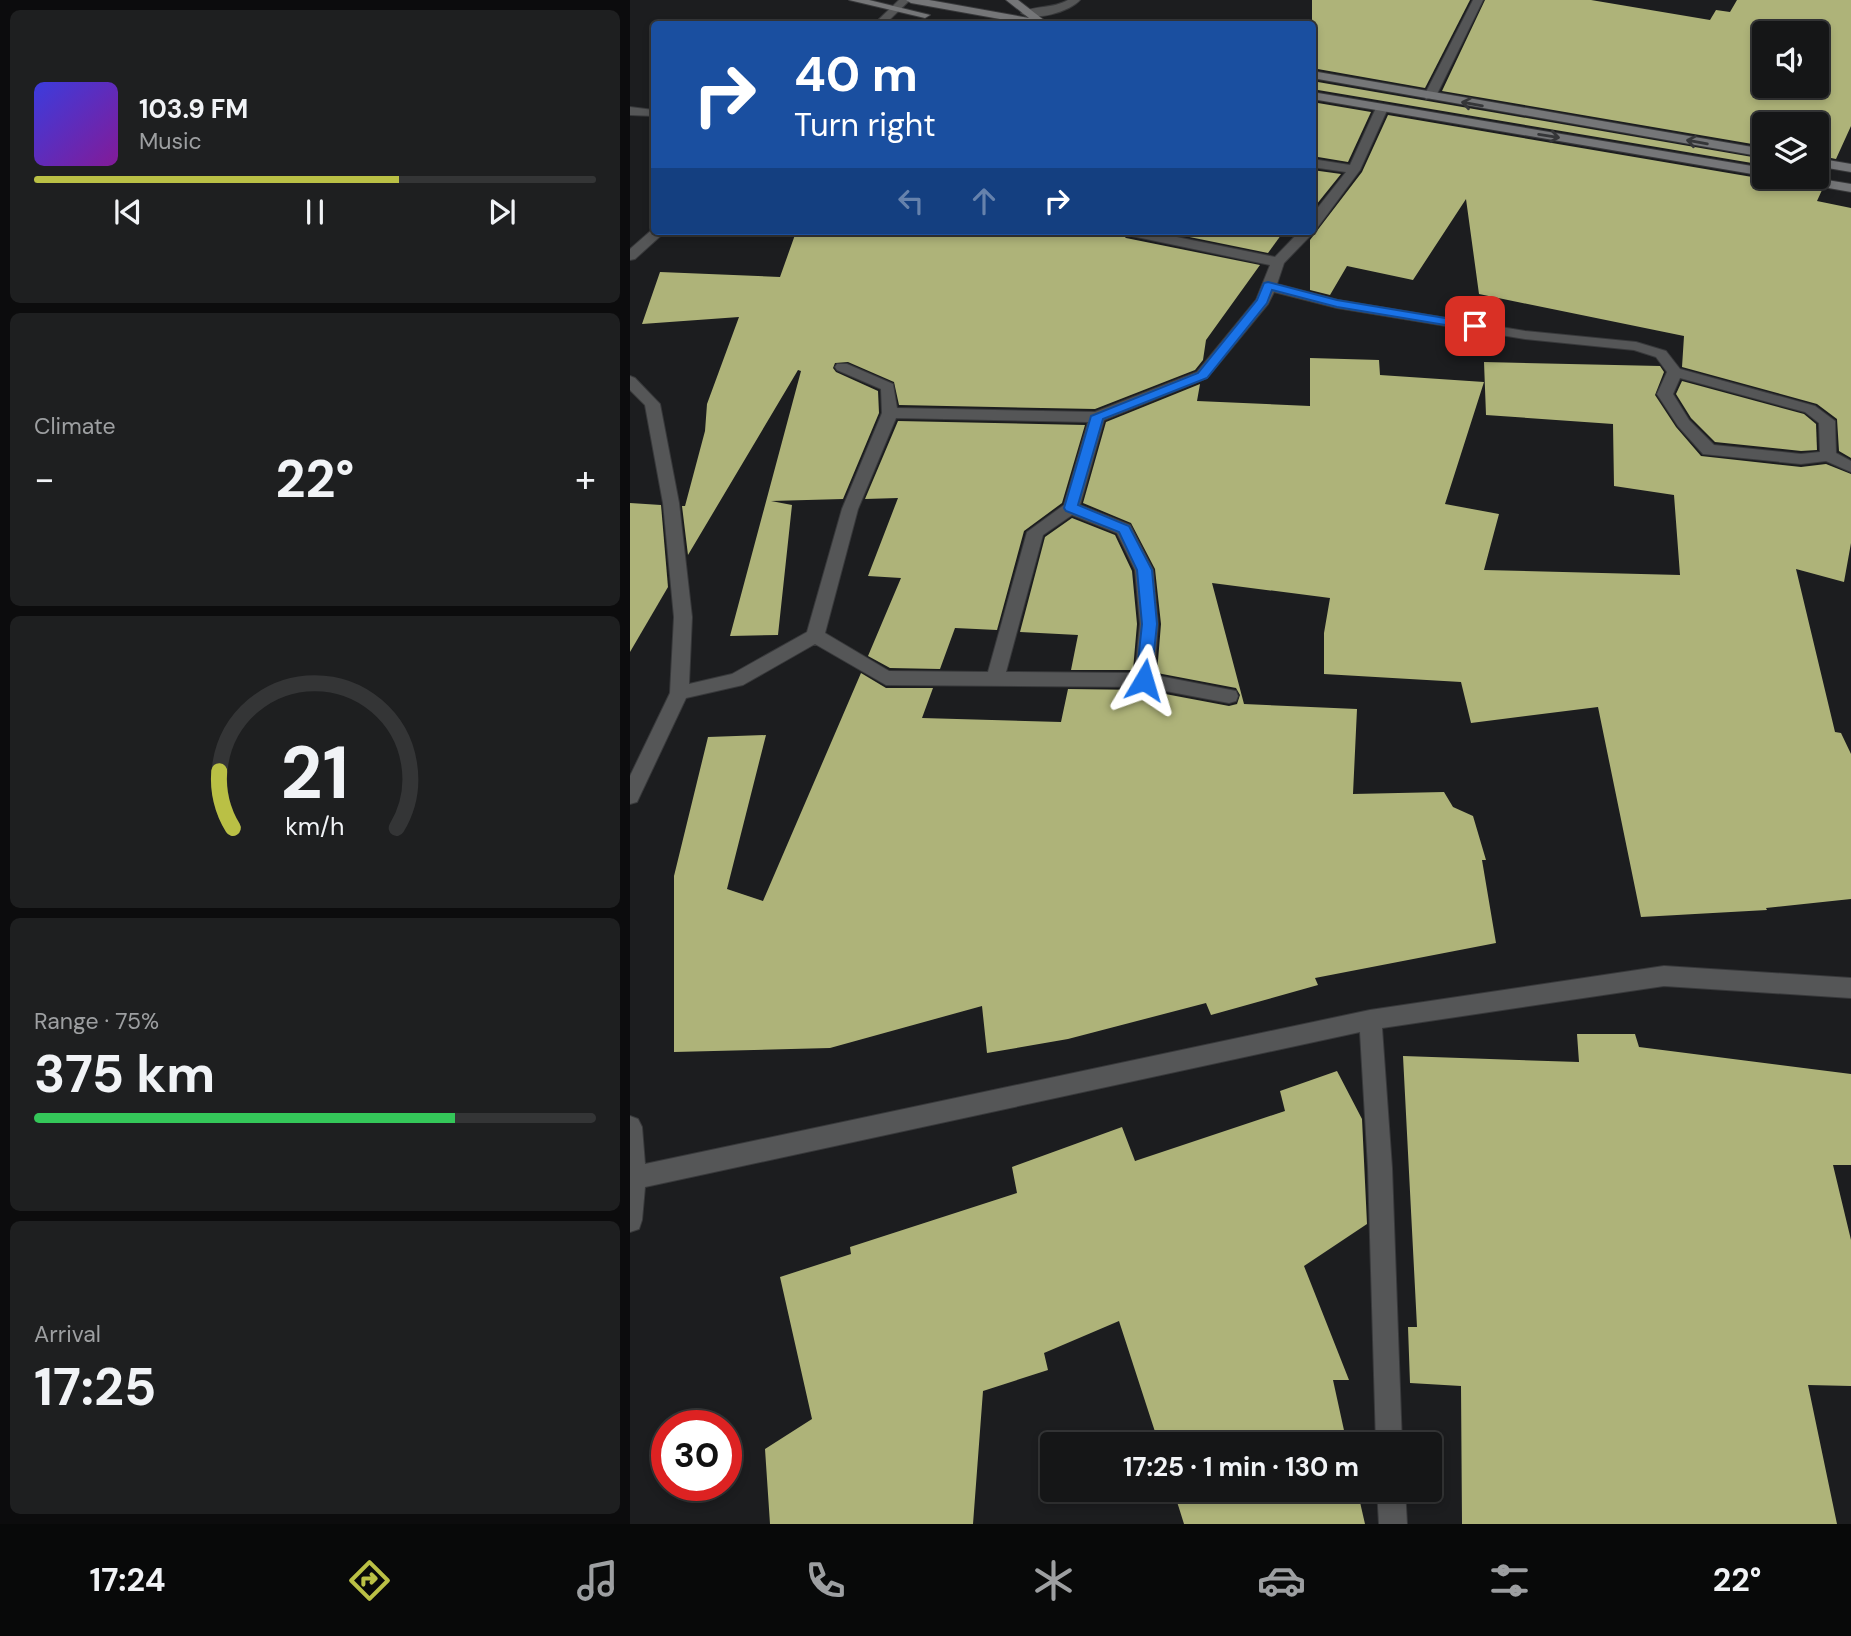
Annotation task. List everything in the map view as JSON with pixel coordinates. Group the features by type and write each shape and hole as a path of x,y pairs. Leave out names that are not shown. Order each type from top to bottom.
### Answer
{"main road":[{"path":"854,0 901,4 934,17 959,21"},
{"path":"919,0 959,4 1032,21"},
{"path":"934,17 959,4 982,0"},
{"path":"1011,0 1040,21"},
{"path":"959,4 970,21"},
{"path":"1316,76 1752,151"},
{"path":"1316,96 1752,170"},
{"path":"1829,164 1851,168"},
{"path":"1829,184 1851,188"}],"street":[{"path":"1026,13 1055,9 1075,0"},
{"path":"1430,96 1478,0"},
{"path":"882,21 901,4"},
{"path":"1316,220 1354,170 1382,108"},
{"path":"630,111 651,113"},
{"path":"1316,164 1354,170"},
{"path":"630,256 654,235"},
{"path":"1146,235 1278,262"},
{"path":"890,413 1097,416 1202,375 1263,301 1278,262 1303,235"},
{"path":"1268,286 1337,304 1525,335 1636,346 1661,354 1675,372 1810,409 1827,421 1828,456"},
{"path":"679,693 737,680 815,636 850,509 890,413 888,387 842,367"},
{"path":"1675,372 1665,394 1683,423 1709,450 1801,460 1828,456 1851,467"},
{"path":"630,381 652,404 671,503 683,618 679,693 630,796"},
{"path":"996,677 1035,532 1071,508 1097,416"},
{"path":"1071,508 1125,529 1144,570 1149,624 1144,680"},
{"path":"815,636 886,678 1144,680 1229,696"},
{"path":"632,1179 1370,1020 1664,976 1851,988"},
{"path":"1370,1020 1380,1168 1389,1432"},
{"path":"630,1127 630,1220"},
{"path":"1391,1502 1392,1524"}],"building":[{"path":"1312,0 1470,0 1425,88 1316,69 1316,21 1312,21"},
{"path":"1485,0 1591,0 1710,20 1716,10 1730,12 1737,0 1851,0 1851,126 1836,159 1829,158 1829,112 1752,112 1752,144 1442,91"},
{"path":"1316,82 1752,157 1752,163 1316,90"},
{"path":"1316,103 1371,112 1348,162 1316,157"},
{"path":"1388,115 1752,177 1752,189 1822,190 1817,201 1851,208 1851,458 1839,451 1837,419 1817,404 1682,367 1684,336 1479,294 1466,199 1413,280 1347,266 1330,295 1310,290 1310,240 1362,172"},
{"path":"1316,171 1341,174 1316,205"},
{"path":"795,235 1123,235 1126,238 1260,265 1206,340 1203,360 1195,370 1095,409 899,405 894,382 848,362 835,363 833,368 836,372 878,391 879,413 843,499 771,501 792,505 778,635 730,636 801,371 798,370 688,555 682,506 685,506 705,431 707,404 739,317 642,324 660,272 780,277"},
{"path":"1180,235 1281,235 1268,253"},
{"path":"1310,358 1379,360 1380,375 1484,382 1445,504 1499,514 1484,570 1680,575 1674,495 1614,486 1613,424 1486,415 1484,362 1660,366 1664,372 1655,395 1676,427 1701,456 1801,467 1826,464 1851,474 1851,543 1844,582 1796,569 1835,732 1841,733 1851,754 1851,899 1766,908 1767,910 1641,917 1598,707 1471,723 1461,682 1324,674 1324,633 1330,598 1212,583 1244,704 1357,709 1353,794 1444,792 1453,807 1473,816 1486,860 1482,860 1496,943 1315,978 1318,985 1211,1015 1206,1003 1068,1039 987,1053 982,1006 830,1048 674,1052 674,876 708,737 766,735 727,889 763,901 861,673 886,688 933,688 922,718 1061,722 1068,689 1144,690 1229,706 1237,704 1240,695 1236,688 1157,673 1161,624 1155,569 1131,523 1083,503 1106,422 1200,384 1197,401 1310,406"},
{"path":"1682,381 1804,414 1816,424 1817,450 1801,451 1715,442 1691,418 1676,394"},
{"path":"898,421 1085,425 1062,503 1024,531 997,630 955,628 940,669 890,668 868,656 901,578 868,576 898,498 865,499"},
{"path":"630,503 661,505 668,587 630,652"},
{"path":"1072,518 1115,535 1132,571 1137,624 1133,670 1071,670 1078,635 1020,632 1045,537"},
{"path":"1577,1034 1635,1034 1639,1047 1851,1074 1851,1165 1833,1165 1851,1240 1851,1386 1808,1385 1837,1524 1462,1524 1461,1386 1410,1383 1408,1327 1417,1327 1403,1056 1579,1062"},
{"path":"1337,1071 1362,1119 1367,1224 1304,1266 1349,1380 1333,1380 1344,1432 1155,1432 1119,1321 1044,1353 1048,1370 983,1391 973,1524 770,1524 765,1449 812,1419 780,1277 851,1254 850,1247 1017,1193 1012,1167 1122,1127 1135,1161 1285,1111 1280,1091"},
{"path":"1177,1502 1360,1502 1365,1524 1184,1524"}],"route":[{"path":"1144,680 1149,624 1144,570 1125,529 1071,508 1097,416 1202,375 1263,301 1268,286 1337,304 1475,326"}]}
